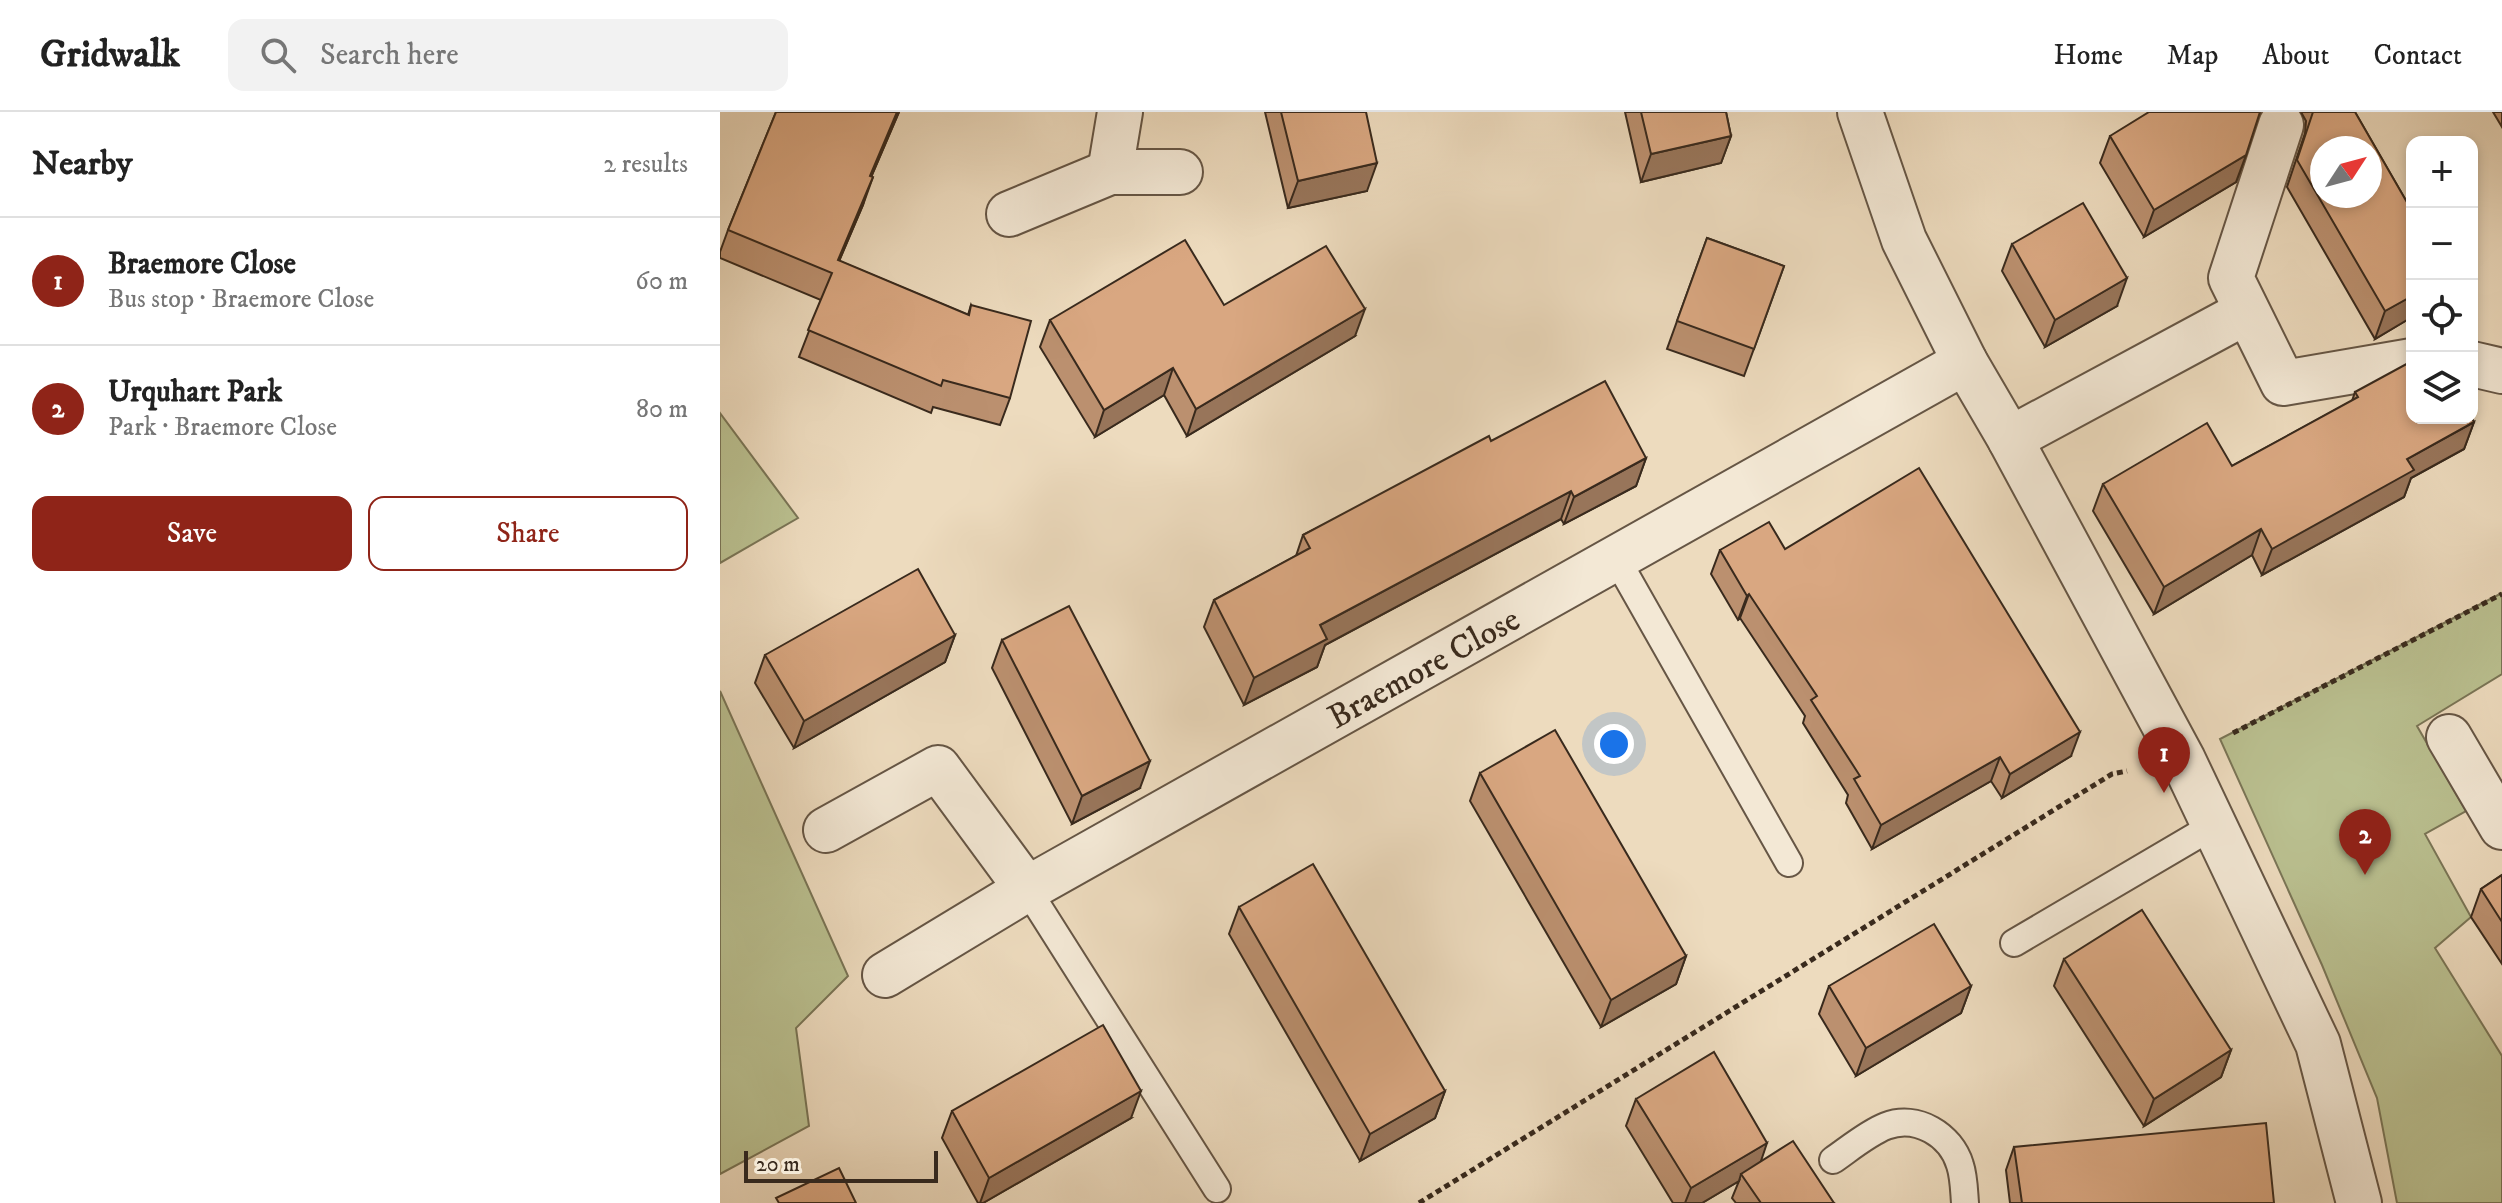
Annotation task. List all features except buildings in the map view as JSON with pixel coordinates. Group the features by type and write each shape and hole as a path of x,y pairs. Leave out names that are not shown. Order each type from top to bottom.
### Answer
{"street":[{"path":"1110,172 1120,112"},
{"path":"1860,112 1904,240 1965,362 2010,439 2183,760 2318,1044 2359,1203"},
{"path":"2281,125 2231,278 2283,383 2406,362"},
{"path":"1009,214 1110,172 1180,172"},
{"path":"2010,439 2246,312"},
{"name":"Braemore Close","path":"885,975 1027,889 1965,362"},
{"path":"2478,365 2502,371"},
{"path":"2449,737 2502,827"},
{"path":"826,830 938,768 1027,889"}],"lane":[{"path":"1616,558 1789,863"},
{"path":"2014,943 2213,826"},
{"path":"1027,889 1217,1189"},
{"path":"1833,1160 1885,1126 1906,1122 1929,1128 1950,1144 1961,1166 1965,1203"}],"path":[{"path":"1419,1203 2112,774 2183,760 2502,594"}],"green space":[{"path":"720,413 798,518 720,563"},
{"path":"2502,593 2502,674 2417,726 2466,811 2425,834 2471,917 2435,948 2502,1056 2502,1203 2397,1203 2377,1098 2322,965 2220,739"},
{"path":"720,691 848,976 796,1028 809,1126 720,1174"}],"place":[{"name":"Braemore Close","path":"2164,793"},
{"name":"Urquhart Park","path":"2365,875"}]}
